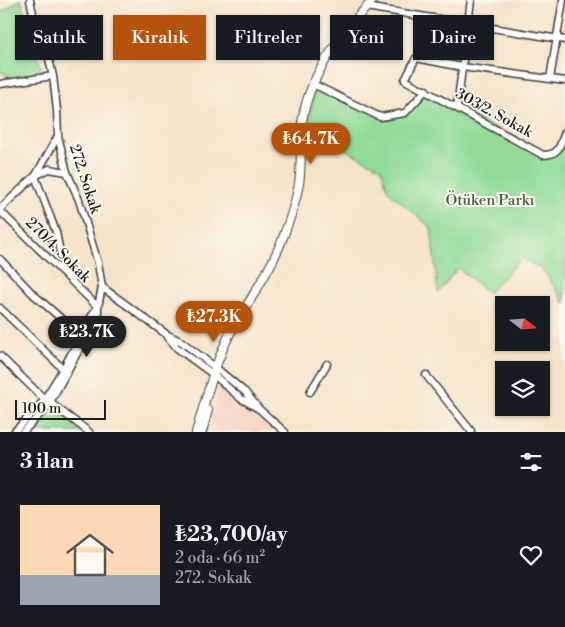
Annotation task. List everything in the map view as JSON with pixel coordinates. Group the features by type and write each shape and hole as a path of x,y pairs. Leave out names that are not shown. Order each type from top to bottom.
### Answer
{"main road":[{"path":"196,432 217,373 237,331 237,323 268,269 290,218 299,185 302,122 313,84 334,47 373,0"},
{"path":"202,432 217,373"}],"street":[{"name":"272. Sokak","path":"30,0 53,76 58,136 67,172 79,200 93,243 102,287 98,315 48,400"},
{"path":"469,15 471,0"},
{"path":"550,79 563,0"},
{"path":"366,7 414,15"},
{"path":"494,28 565,40"},
{"name":"303/2. Sokak","path":"462,67 416,58 406,80 543,155 551,155 558,151 565,132"},
{"path":"457,107 463,60"},
{"path":"462,67 565,81"},
{"path":"1,86 53,76"},
{"path":"313,84 380,117 405,113 426,90"},
{"path":"35,176 58,136"},
{"path":"0,210 35,176 48,169 67,172"},
{"path":"35,176 56,232 64,273"},
{"name":"270/4. Sokak","path":"0,210 98,307"},
{"path":"0,259 33,294 81,336"},
{"path":"102,287 166,334 182,342 217,373 245,392 259,409 285,432"},
{"name":"272. Sokak","path":"48,400 98,307"},
{"path":"0,308 63,369"},
{"path":"0,356 48,400 89,432"},
{"path":"310,392 327,364"},
{"path":"426,375 470,431"},
{"path":"14,432 48,400"},
{"path":"23,432 48,400"}],"shaded area":[{"path":"220,385 273,432 224,432 211,421"}],"green space":[{"path":"21,0 25,15 15,15 15,60 39,60 43,74 9,76 0,72 0,13"},
{"name":"Ötüken Parkı","path":"316,89 380,117 405,113 426,90 543,155 551,155 565,132 565,304 544,271 522,258 488,293 458,268 438,293 431,228 388,191 381,168 322,138 307,128"},
{"path":"55,407 84,432 35,432"}]}
